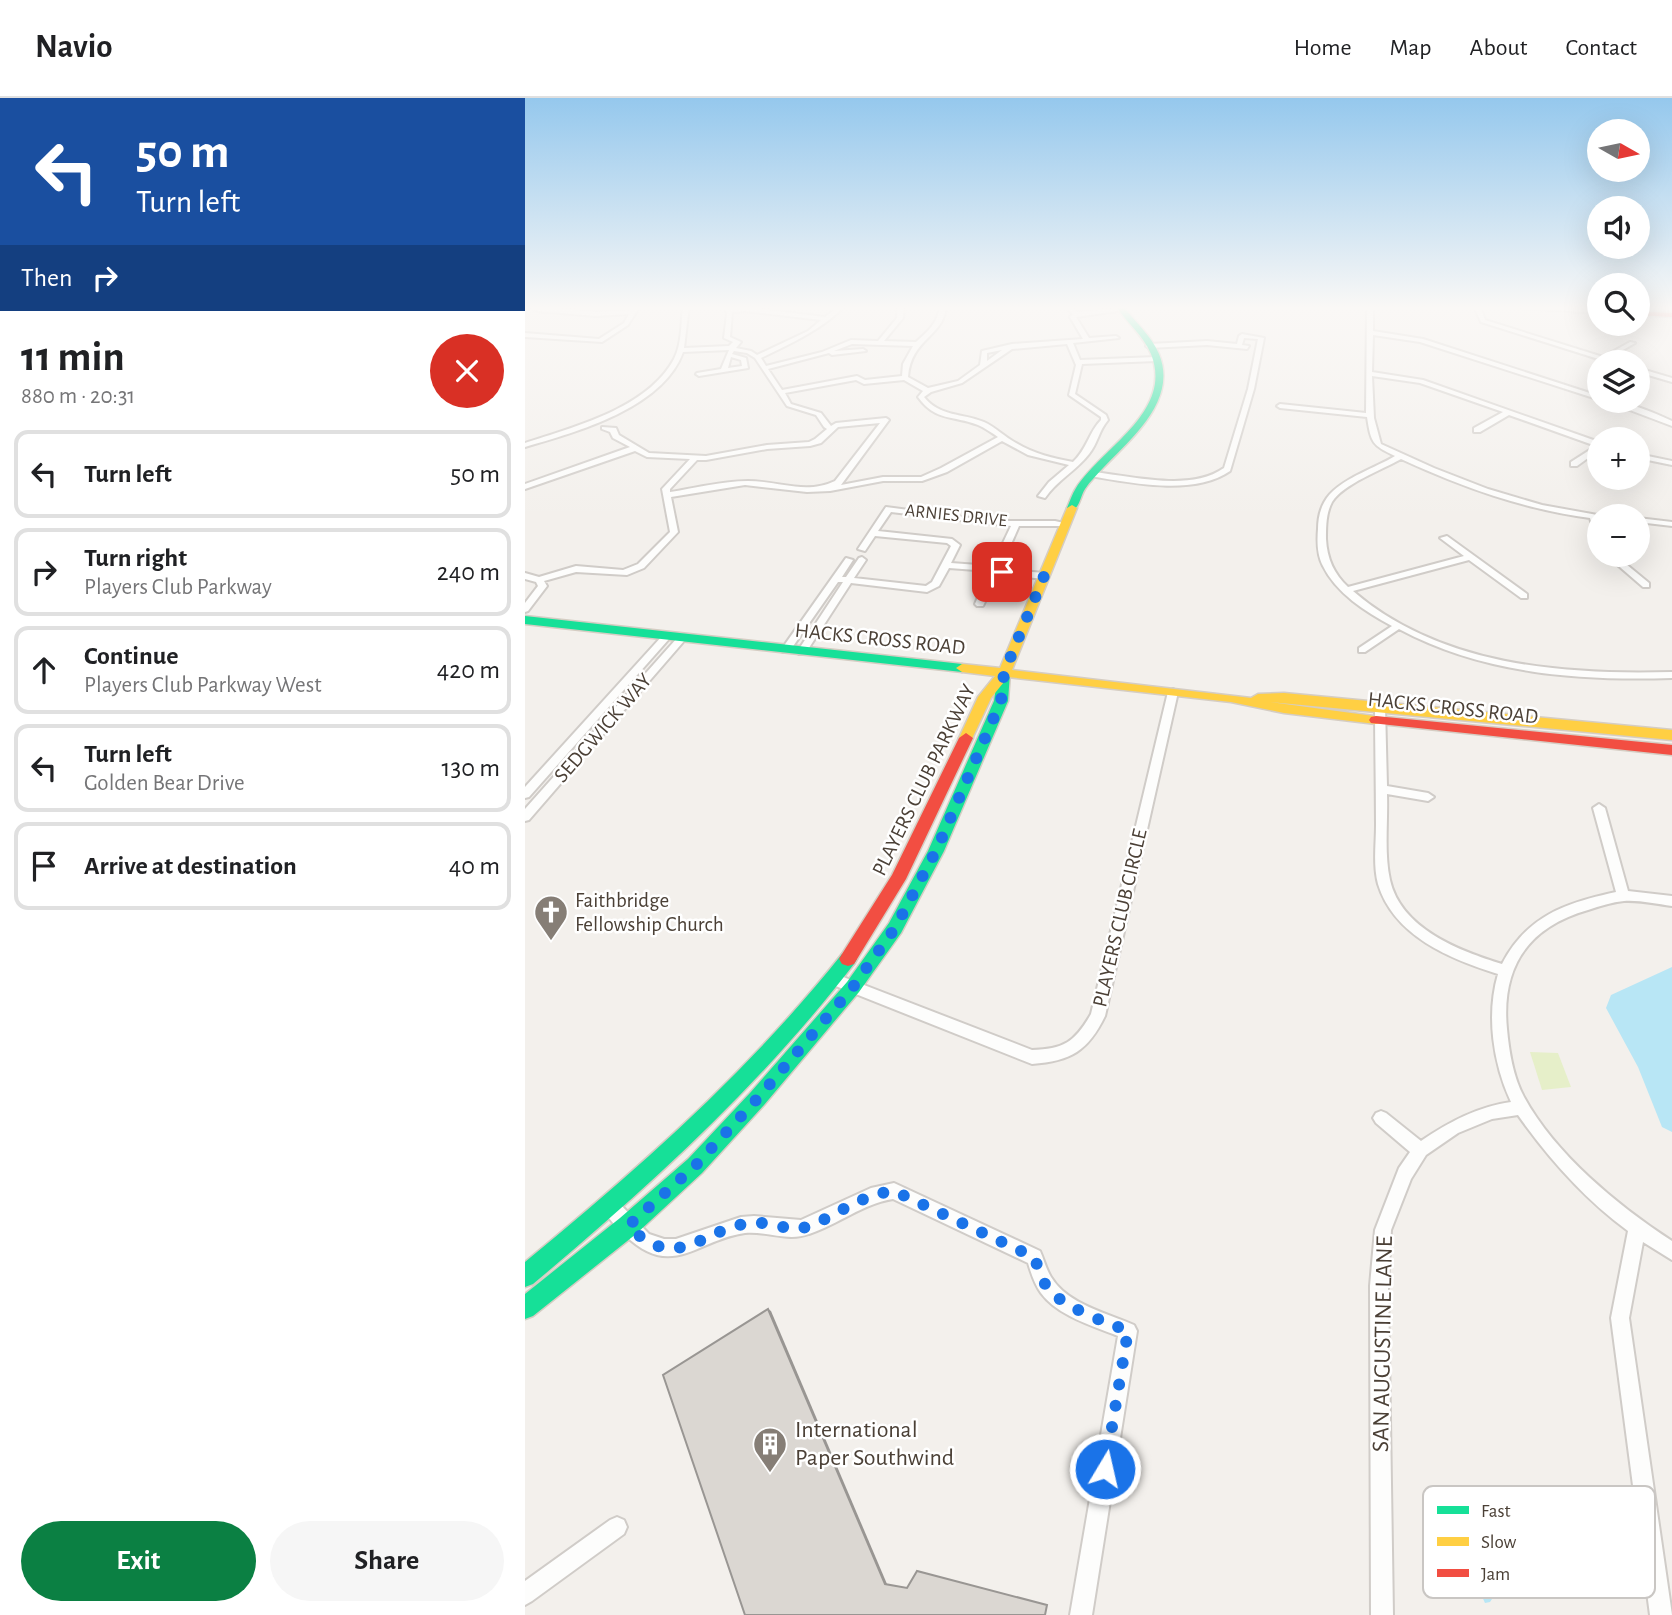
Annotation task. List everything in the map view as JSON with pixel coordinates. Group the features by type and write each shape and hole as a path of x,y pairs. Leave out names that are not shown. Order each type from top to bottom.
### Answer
{"street":[{"path":"525,445 593,421 650,389 663,377"},
{"path":"771,377 789,405 864,382 905,377 928,391"},
{"path":"968,377 960,382 928,391 921,397 925,403 951,419 982,424 1035,455 1075,464"},
{"path":"1042,496 1049,484 1063,476 1075,464 1091,444 1095,429 1105,420 1104,416 1072,395 1076,377"},
{"path":"1004,673 1080,489 1129,437 1154,402 1158,377"},
{"path":"1093,474 1195,484 1221,475 1227,469 1253,377"},
{"path":"1370,377 1372,437 1378,445 1494,495 1548,510 1587,515"},
{"path":"1390,377 1421,381 1587,441"},
{"path":"1534,377 1587,394"},
{"path":"781,392 857,378 864,382"},
{"path":"803,402 819,414 830,428"},
{"path":"1280,406 1370,415"},
{"path":"1478,430 1509,412"},
{"path":"1642,413 1672,424"},
{"path":"593,421 608,433 647,454 696,457 810,444 818,441 836,425 887,420"},
{"path":"828,488 838,483 887,420"},
{"path":"667,495 754,482 813,490 833,489 883,479 922,479 1002,438"},
{"path":"525,487 635,448"},
{"path":"1574,464 1587,455"},
{"path":"1401,456 1333,495 1322,516 1321,549 1329,568 1348,590 1397,627 1454,651 1512,666 1559,672 1672,675"},
{"path":"525,576 539,580 576,569 624,573 641,566 674,532 666,489 696,457"},
{"path":"1650,458 1672,463"},
{"path":"849,560 847,553 862,549 889,509"},
{"name":"ARNIES DRIVE","path":"889,509 938,513 992,523 1064,524"},
{"path":"1650,521 1672,524"},
{"path":"980,604 1016,523"},
{"path":"836,579 927,589 936,584 956,545 873,533"},
{"path":"1444,538 1524,596"},
{"path":"794,651 818,628 862,560 869,555 862,549"},
{"path":"1348,590 1471,557"},
{"path":"849,560 862,560"},
{"path":"794,651 803,626 849,560"},
{"path":"947,565 1045,573"},
{"path":"1624,567 1646,585"},
{"path":"525,610 542,590 539,580"},
{"path":"823,597 837,599"},
{"name":"HACKS CROSS ROAD","path":"525,620 1231,698 1284,709 1672,735"},
{"path":"803,626 818,628"},
{"path":"1362,650 1397,627"},
{"name":"SEDGWICK WAY","path":"525,794 674,638"},
{"name":"SEDGWICK WAY","path":"525,817 674,638"},
{"name":"PLAYERS CLUB PARKWAY","path":"525,1276 610,1206 737,1089 832,979 876,922 916,848 985,697 1004,673"},
{"name":"PLAYERS CLUB PARKWAY","path":"525,1308 628,1226 695,1166 757,1099 853,987 895,928 937,849 1001,701 1004,673"},
{"name":"PLAYERS CLUB CIRCLE","path":"832,979 1032,1057 1056,1057 1084,1041 1098,1016 1173,692"},
{"path":"1380,714 1385,885 1396,905 1437,945 1465,959 1504,970"},
{"name":"HACKS CROSS ROAD","path":"1380,714 1672,750"},
{"path":"1381,789 1428,797"},
{"path":"1599,808 1623,896"},
{"path":"1672,901 1623,896 1573,908 1542,924 1522,939 1504,970 1498,1018 1504,1056 1521,1107 1574,1174 1637,1229 1672,1251"},
{"name":"SAN AUGUSTINE LANE","path":"1382,1615 1380,1257 1389,1211 1405,1174 1420,1150 1442,1135 1491,1112 1521,1107"},
{"path":"1381,1118 1420,1150"},
{"path":"610,1206 643,1241 660,1248 679,1248 739,1226 762,1223 793,1231 809,1226 876,1193 894,1191 1034,1257 1046,1286 1057,1297 1128,1331 1081,1615"},
{"path":"1637,1229 1620,1318 1643,1486"},
{"path":"525,1594 617,1527"},
{"path":"1655,1572 1661,1615"}],"green space":[{"path":"1530,1052 1558,1053 1571,1087 1542,1090"}],"water":[{"path":"1672,967 1672,1132 1662,1127 1638,1067 1606,1008 1611,995"},
{"path":"1483,1598 1493,1598 1490,1602 1485,1603"}],"building":[{"name":"International Paper Southwind","path":"768,1309 885,1584 907,1588 917,1571 1047,1605 1045,1615 745,1615 663,1375"}],"traffic: fast":[{"path":"1072,508 1081,488 1137,427 1149,410 1157,392 1159,377"},
{"path":"525,620 962,668"},
{"path":"525,1308 628,1226 695,1166 757,1099 853,987 895,928 936,851 1001,701 1004,673"},
{"path":"525,1276 654,1166 737,1088 813,1004 848,959"}],"traffic: slow":[{"path":"966,738 985,697 1004,673 1072,508"},
{"path":"962,668 1231,698 1284,709 1376,720"},
{"path":"1258,698 1284,697 1672,735"}],"traffic: jam":[{"path":"1376,720 1672,750"},
{"path":"848,959 898,879 966,738"}],"place":[{"name":"Faithbridge Fellowship Church","path":"551,942"},
{"name":"International Paper Southwind","path":"770,1474"}],"route":[{"path":"1002,572 1044,576 1004,673 1001,701 937,849 895,928 853,987 757,1099 695,1166 628,1226 643,1241 660,1248 679,1248 739,1226 762,1223 793,1231 809,1226 876,1193 894,1191 1034,1257 1046,1286 1057,1297 1128,1331 1105,1469"}]}
